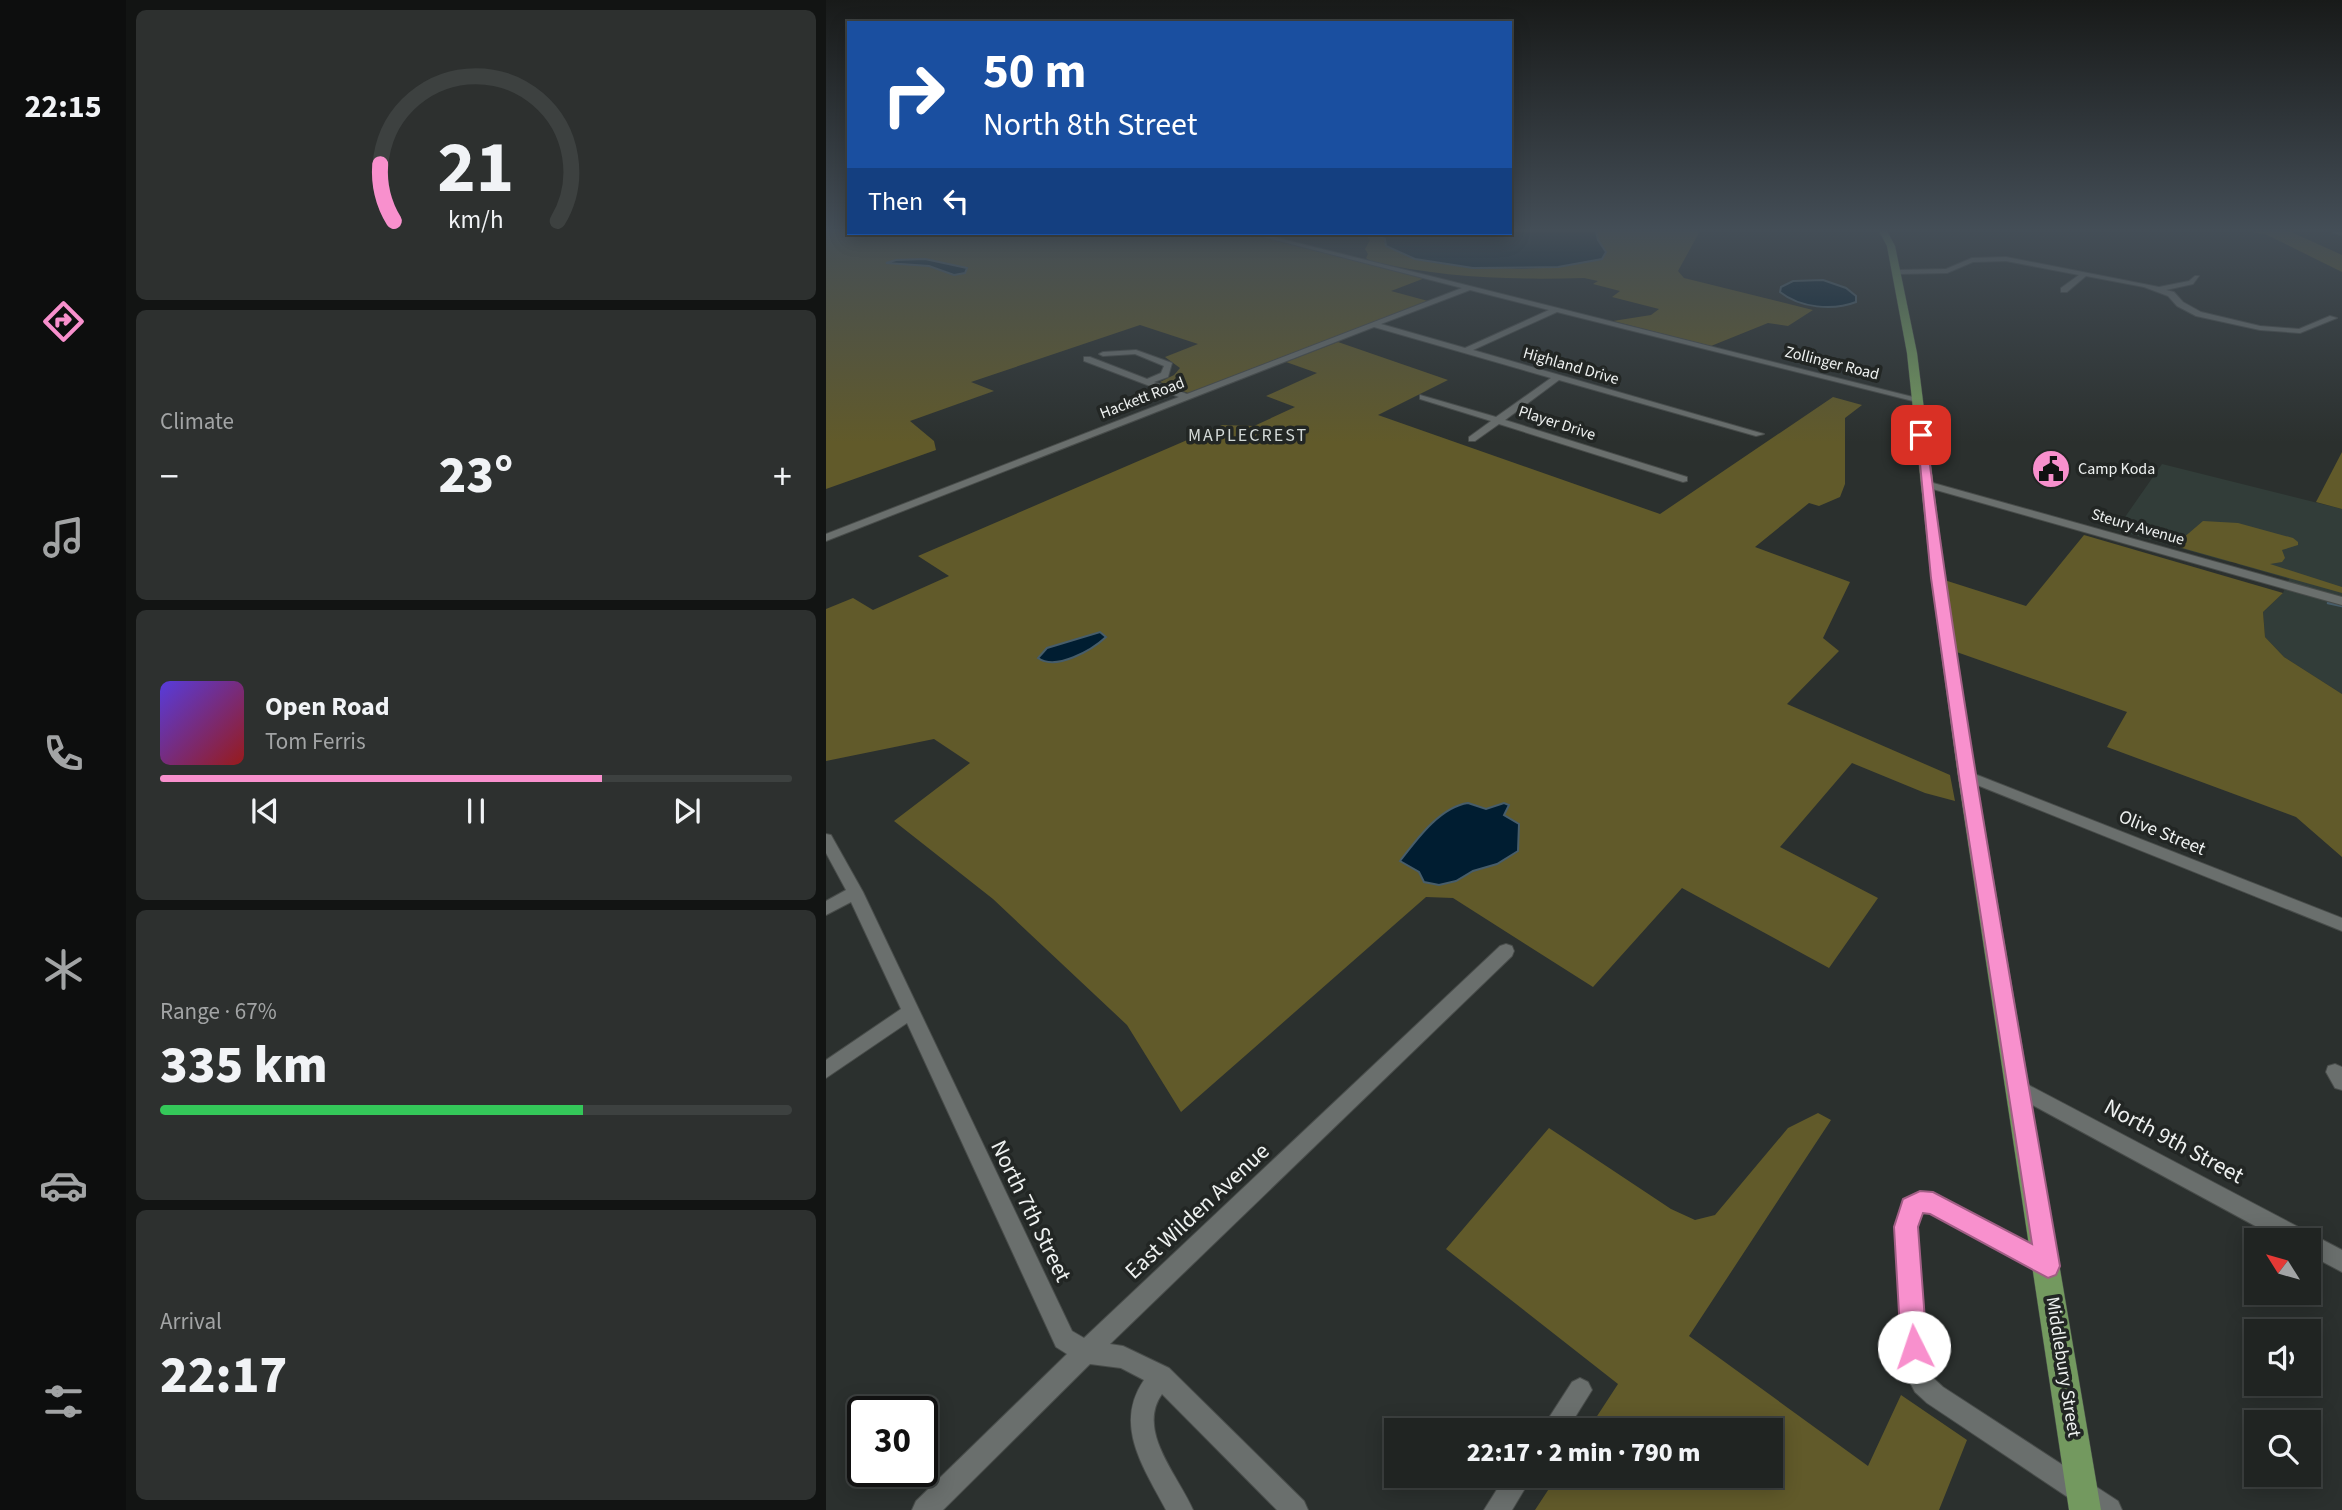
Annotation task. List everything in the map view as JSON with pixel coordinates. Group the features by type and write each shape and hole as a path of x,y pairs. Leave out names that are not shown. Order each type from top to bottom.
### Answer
{"main road":[{"name":"Middlebury Street","path":"1903,301 1912,353 1926,484 1967,776 2084,1501"}],"street":[{"name":"Hackett Road","path":"826,538 1434,301"},
{"name":"Zollinger Road","path":"1527,301 1917,399"},
{"path":"2179,301 2199,314 2272,330 2308,329 2333,318"},
{"path":"1466,350 1557,309"},
{"name":"Highland Drive","path":"1375,325 1759,434"},
{"path":"1147,382 1165,375 1169,365 1136,352 1103,354 1087,359 1188,398"},
{"path":"1472,439 1558,377"},
{"name":"Player Drive","path":"1423,397 1683,479"},
{"name":"Steury Avenue","path":"1926,484 2342,601"},
{"name":"Olive Street","path":"1967,776 2342,925"},
{"name":"North 7th Street","path":"826,839 855,892 1064,1339 1086,1352"},
{"path":"826,909 855,892"},
{"name":"East Wilden Avenue","path":"925,1510 1086,1352 1506,951"},
{"path":"826,1070 910,1012"},
{"name":"North 9th Street","path":"2019,1088 2280,1228"},
{"path":"2048,1266 1933,1203 1920,1202 1912,1207 1906,1227 1916,1371 1923,1384 1935,1395 2084,1501 2109,1510"},
{"name":"North 9th Street","path":"2321,1250 2342,1261"},
{"path":"1086,1352 1123,1357 1161,1376 1295,1510"},
{"path":"1161,1376 1144,1403 1140,1422 1144,1437 1180,1510"},
{"path":"1561,1418 1580,1390"},
{"path":"1497,1510 1512,1488"}],"shaded area":[{"path":"826,301 1427,301 1188,393 1160,382 1174,375 1180,368 1165,357 1198,344 1140,325 971,382 994,391 910,421 934,441 936,450 826,489"},
{"path":"1629,301 1779,301 1813,310 1788,326 1768,323 1711,346 1613,321 1651,315 1659,309"},
{"path":"1338,342 1448,380 1378,415 1660,514 1833,397 1862,405 1845,418 1845,484 1840,497 1819,506 1809,503 1755,547 1850,582 1823,638 1839,651 1787,704 1950,775 1955,801 1925,793 1852,763 1780,847 1878,898 1829,968 1682,888 1593,987 1453,898 1426,897 1181,1112 1127,1025 993,899 894,821 970,763 934,739 826,761 826,609 853,598 873,610 949,576 918,556 1222,425 1254,426 1295,407 1266,396 1317,373 1286,362","holes":["1468,803 1486,809 1504,803 1509,805 1504,815 1519,824 1517,839 1497,864 1472,871 1456,881 1424,882 1419,872 1400,860"]},
{"path":"2342,452 2342,509 2316,502"},
{"path":"2162,464 2342,509 2342,694 2284,657 2265,637 2263,612 2283,593 2289,579 2237,564 2238,562 2229,562 2116,530"},
{"path":"2203,521 2238,523 2293,538 2298,545 2282,550 2285,558 2282,562 2270,564 2342,587 2342,593 2175,546 2176,540 2182,539"},
{"path":"2084,535 2283,593 2263,612 2265,637 2284,657 2342,694 2342,857 2296,817 2107,747 2127,712 1948,649 1938,578 2026,606"},
{"path":"1818,1113 1831,1120 1689,1336 1868,1466 1901,1395 1967,1440 1939,1510 1535,1510 1549,1488 1783,1488 1783,1418 1596,1418 1618,1384 1446,1249 1549,1128 1671,1209 1695,1220 1715,1215 1788,1128"}],"water":[{"path":"1796,301 1856,301 1827,307"},
{"path":"1100,632 1106,637 1092,648 1073,657 1054,662 1038,658 1047,648"},
{"path":"1468,803 1486,809 1504,803 1509,805 1504,815 1519,824 1518,851 1497,864 1473,871 1456,881 1439,885 1424,882 1419,872 1400,861 1439,817"}],"waterway":[{"path":"2328,603 2342,606"}],"place":[{"name":"Camp Koda","path":"2051,469"}],"district":[{"name":"MAPLECREST","path":"1248,435"}],"route":[{"path":"1914,1347 1906,1227 1912,1207 1920,1202 1933,1203 2048,1266 1967,776 1938,578 1921,435"}]}
